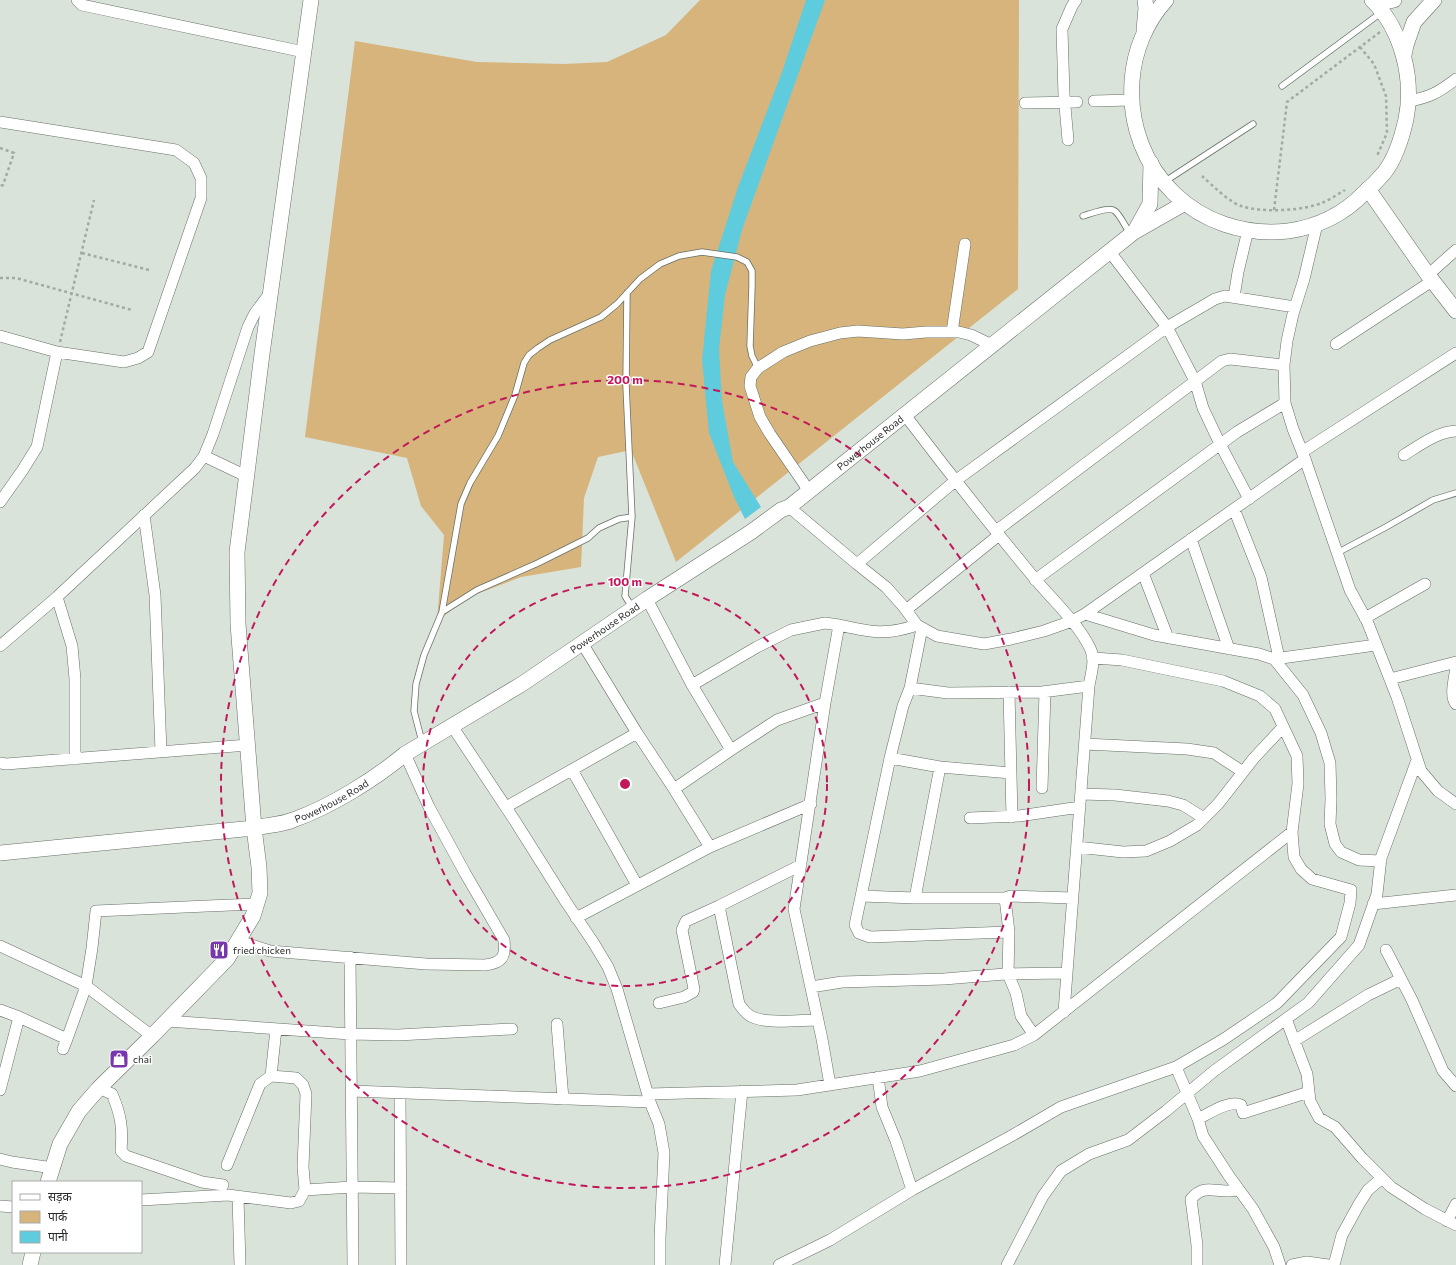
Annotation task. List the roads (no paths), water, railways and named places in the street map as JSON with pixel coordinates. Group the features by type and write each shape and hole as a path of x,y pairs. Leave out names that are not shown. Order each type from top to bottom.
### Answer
{"main road":[{"path":"50,1175 60,1144 79,1111 99,1088 227,959 253,916 260,893 238,624 237,552 270,293 311,0"},
{"path":"1143,35 1146,0"},
{"path":"1166,0 1151,20 1143,35 1136,55 1133,71 1131,100 1139,140 1158,175 1185,203 1212,220 1241,230 1270,233 1301,229 1328,220 1352,206 1385,172 1396,152 1404,131 1408,107 1408,77 1404,55 1390,25 1377,5 1394,0"},
{"path":"1404,55 1414,22 1434,0"},
{"path":"1133,233 1150,204 1151,163"},
{"path":"1368,190 1430,278 1456,311"},
{"path":"1133,233 1185,203"},
{"name":"Powerhouse Road","path":"0,853 254,828 292,821 318,810 362,785 391,766 405,754 522,684 785,508 809,491 1133,233"},
{"path":"30,1265 33,1253"}],"street":[{"path":"77,0 82,5 304,52"},
{"path":"1068,140 1062,29 1076,0"},
{"path":"1408,101 1431,96 1456,79"},
{"path":"1094,101 1131,100"},
{"path":"1026,103 1077,102"},
{"path":"0,122 176,150 194,163 201,178 201,198 148,352 138,358 124,362 57,352 0,336"},
{"path":"1316,224 1304,279 1295,306 1284,365 1285,402 1293,429 1350,590 1365,618 1390,679 1421,771 1438,791 1456,804"},
{"path":"1234,297 1248,230"},
{"path":"952,332 965,244"},
{"path":"1336,344 1430,278 1456,250"},
{"path":"1110,252 1167,327 1196,380 1204,408 1220,444 1248,499"},
{"path":"0,646 57,597 195,468 204,456 213,434 248,327 255,313 270,293"},
{"path":"857,564 955,481 1167,327 1215,299 1225,296 1295,306"},
{"path":"809,491 760,417 750,386 751,377 758,368 784,352 810,341 840,333 858,331 903,334 952,332 971,334 992,345"},
{"path":"0,502 22,471 36,447 57,352"},
{"path":"785,508 886,587 919,627 937,636 984,644 1011,639 1075,624 1085,614 1248,499 1303,456 1456,353"},
{"path":"906,610 997,533 1222,361 1230,359 1284,365"},
{"path":"1035,580 1220,444 1285,402"},
{"path":"905,415 955,481 1035,580 1075,624 1092,653 1064,1012"},
{"path":"1404,455 1434,437 1456,431"},
{"path":"204,456 246,476"},
{"path":"1234,509 1261,577 1277,658 1302,695 1321,733 1330,763 1330,824 1335,844 1341,852 1359,860 1380,863"},
{"path":"144,515 155,595 161,752"},
{"path":"1191,539 1229,648"},
{"path":"1144,572 1168,638"},
{"path":"1365,618 1425,584"},
{"path":"57,597 72,646 75,679 76,759"},
{"path":"647,599 692,685 731,750"},
{"path":"1085,614 1154,635 1277,658 1376,645"},
{"path":"692,685 757,647 791,630 825,623 874,632 894,631 919,627"},
{"path":"830,1085 818,1020 794,909 825,703 839,625"},
{"path":"919,627 910,688 902,706 854,925 859,933 870,937 1009,932"},
{"path":"582,643 637,733 710,847"},
{"path":"779,1265 830,1240 912,1190 1061,1107 1176,1068 1224,1039 1277,1003 1341,937 1350,903 1351,890 1312,879 1301,868 1294,857 1292,832 1298,784 1297,756 1275,709 1260,696 1223,681 1092,653"},
{"path":"1390,679 1456,662"},
{"path":"1456,668 1452,695 1456,704"},
{"path":"910,688 948,693 1045,692 1089,686"},
{"path":"1009,692 1012,817"},
{"path":"1042,788 1045,692"},
{"path":"674,789 777,720 825,703"},
{"path":"452,726 506,807 608,967 617,989 649,1098 659,1124 664,1152 660,1265"},
{"path":"1077,847 1122,852 1146,851 1170,841 1197,825 1218,804 1254,758 1283,727"},
{"path":"506,807 637,733"},
{"path":"1085,744 1187,749 1214,753 1243,772"},
{"path":"0,763 6,764 76,759 248,745"},
{"path":"239,941 270,951 426,964 485,965 493,964 502,958 506,950 504,940 429,807 405,754"},
{"path":"890,758 940,767 1011,773"},
{"path":"1007,1265 1043,1196 1061,1171 1089,1154 1128,1140 1214,1071 1289,1018 1308,1003 1359,945 1375,899 1380,863 1417,760"},
{"path":"916,898 940,767"},
{"path":"572,770 637,885"},
{"path":"1081,794 1115,795 1168,801 1183,805 1204,818"},
{"path":"576,918 710,847 811,804"},
{"path":"970,818 1012,817 1080,807"},
{"path":"351,1091 563,1099 649,1098 742,1091 797,1090 920,1071 1014,1045 1034,1035 1292,832"},
{"path":"659,1003 684,997 694,990 682,930 686,921 801,865"},
{"path":"1375,899 1456,895"},
{"path":"861,896 916,898 1005,898 1011,896 1073,898"},
{"path":"1005,898 1009,932 1008,974 1016,993 1021,1016 1034,1035"},
{"path":"0,1010 19,1017 65,1044 86,986 96,911 256,904"},
{"path":"719,906 739,1004 746,1013 754,1018 768,1020 818,1020"},
{"path":"0,946 86,986 152,1036"},
{"path":"1386,950 1401,979 1443,1071 1456,1086"},
{"path":"350,957 353,1265"},
{"path":"811,987 842,982 944,979 1008,974 1067,973"},
{"path":"1294,1041 1368,995 1401,979"},
{"path":"1277,1003 1289,1018 1294,1041 1306,1074 1310,1101 1319,1118 1335,1127 1382,1178 1402,1195 1452,1223 1456,1204"},
{"path":"0,1090 19,1017"},
{"path":"167,1021 350,1034 398,1035 512,1029"},
{"path":"557,1024 563,1099"},
{"path":"271,1076 276,1028"},
{"path":"1176,1068 1198,1119 1203,1136 1253,1209 1274,1247 1280,1265"},
{"path":"142,1200 228,1195 291,1203 299,1201 305,1190 303,1167 306,1094 303,1085 296,1078 271,1076 260,1084 227,1165"},
{"path":"878,1077 882,1107 896,1142 912,1190"},
{"path":"99,1088 112,1094 117,1105 123,1130 121,1151 126,1156 202,1182 222,1186"},
{"path":"725,1265 742,1091"},
{"path":"1198,1119 1231,1103 1237,1103 1240,1105 1243,1113 1309,1092"},
{"path":"400,1093 401,1265"},
{"path":"0,1158 50,1175"},
{"path":"1334,1265 1342,1235 1359,1204 1368,1190 1382,1178"},
{"path":"305,1190 352,1187 400,1188"},
{"path":"1197,1265 1197,1245 1191,1199 1196,1193 1204,1190 1239,1190"},
{"path":"238,1197 240,1265"},
{"path":"0,1206 12,1207"},
{"path":"1292,1265 1307,1262 1328,1265"}],"lane":[{"path":"1282,86 1377,5"},
{"path":"1164,182 1253,124"},
{"path":"1084,216 1104,210 1115,210 1133,233"},
{"path":"422,744 414,711 416,684 424,655 442,612 461,504 470,483 504,424 515,395 524,363 529,355 550,340 600,316 617,304 640,279 660,264 680,256 702,252 737,257 747,262 752,270 750,346 752,356 758,368"},
{"path":"627,293 626,385 632,516 625,596 634,609"},
{"path":"1337,553 1433,500 1456,492"},
{"path":"442,612 477,590 538,563 588,538 599,528 619,519 632,516"}],"water":[{"path":"806,0 825,0 742,230 725,295 719,349 722,401 733,462 761,507 745,519 734,497 709,433 702,360 711,271 738,187 782,72"}],"place":[{"name":"fried chicken","path":"219,950"},
{"name":"chai","path":"119,1059"}]}
